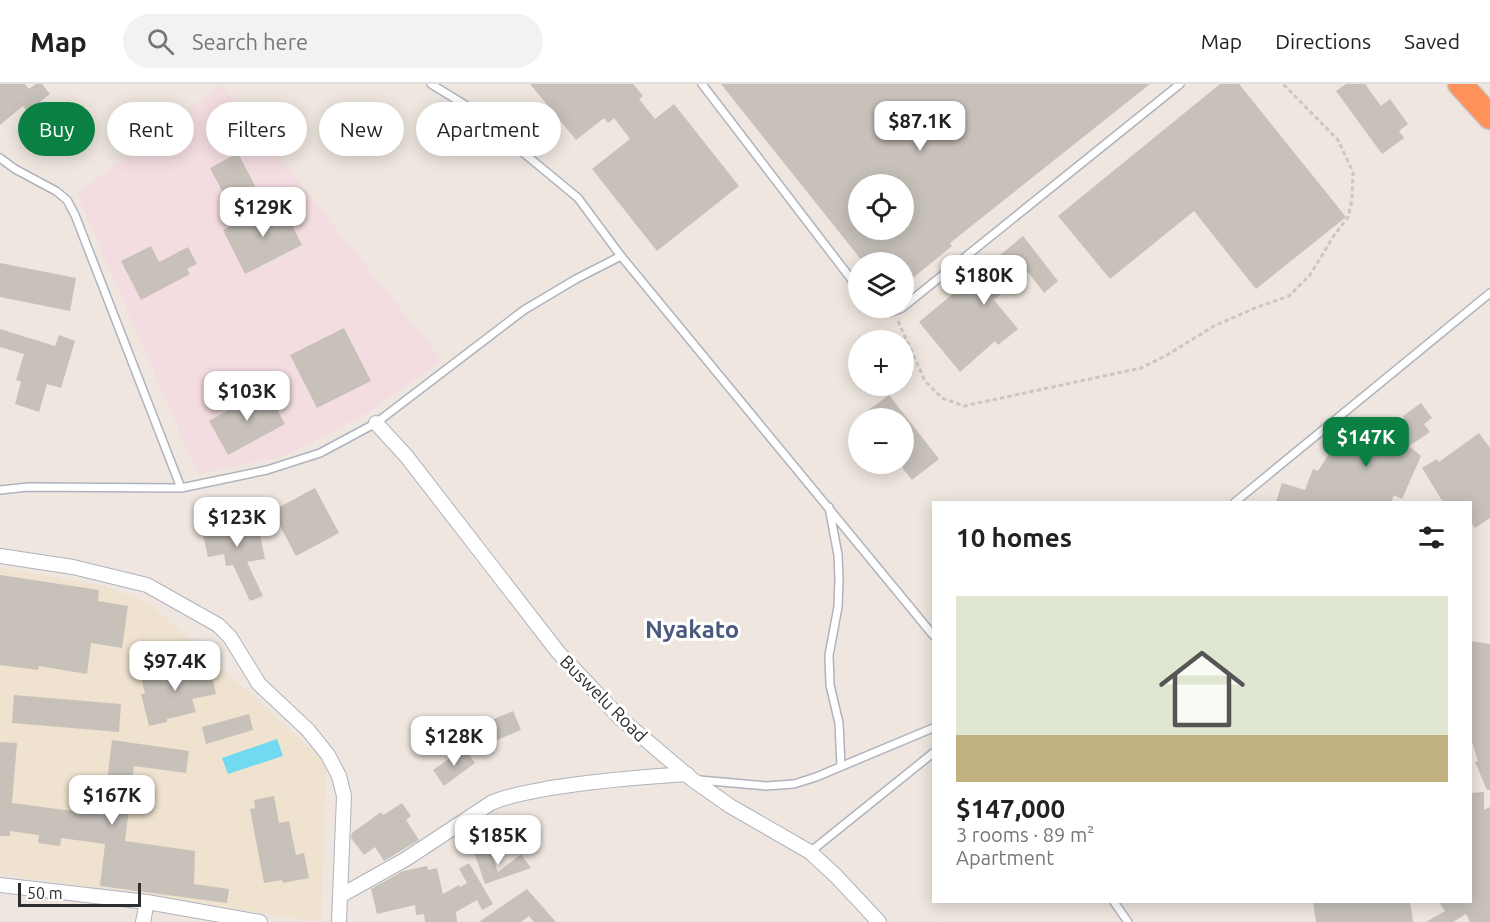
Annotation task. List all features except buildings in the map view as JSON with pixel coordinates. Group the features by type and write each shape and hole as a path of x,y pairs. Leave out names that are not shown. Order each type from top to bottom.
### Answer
{"highway":[{"path":"1460,84 1490,117"}],"street":[{"name":"Buswelu Road","path":"376,423 407,457 558,652 620,718 690,777 730,806 810,852 879,922"},
{"path":"0,556 64,565 147,585 218,625 230,637 260,684 308,730 328,755 339,776 344,796 339,922"},
{"path":"340,896 406,859 491,803 506,796 614,779 690,777"},
{"path":"0,885 147,902 260,922"},
{"path":"143,922 147,902"}],"lane":[{"path":"431,84 467,106 578,198 621,256 932,635"},
{"path":"702,84 848,275"},
{"path":"914,298 1180,84"},
{"path":"0,158 15,170 56,191 67,200 75,215 181,488"},
{"path":"0,490 28,487 181,488 267,470 320,453 376,423 524,310 621,256"},
{"path":"1236,501 1490,293"},
{"path":"828,506 838,555 838,607 829,655 830,685 839,723 841,766"},
{"path":"690,777 766,786 794,784 932,728"},
{"path":"810,852 932,754"},
{"path":"1115,903 1128,922"}],"path":[{"path":"897,318 924,381 942,398 964,406 1141,368 1167,356 1214,326 1289,296 1310,275 1348,217 1352,200 1353,172 1338,140 1283,84"}],"shaded area":[{"path":"220,85 234,102 206,102 206,156 277,156 442,360 369,412 281,457 198,474 77,194 127,156 194,156 194,105"},
{"path":"0,568 104,586 150,604 326,763 321,922 0,874"}],"water":[{"path":"277,739 283,756 228,774 222,758"}],"district":[{"name":"Nyakato","path":"692,629"}]}
